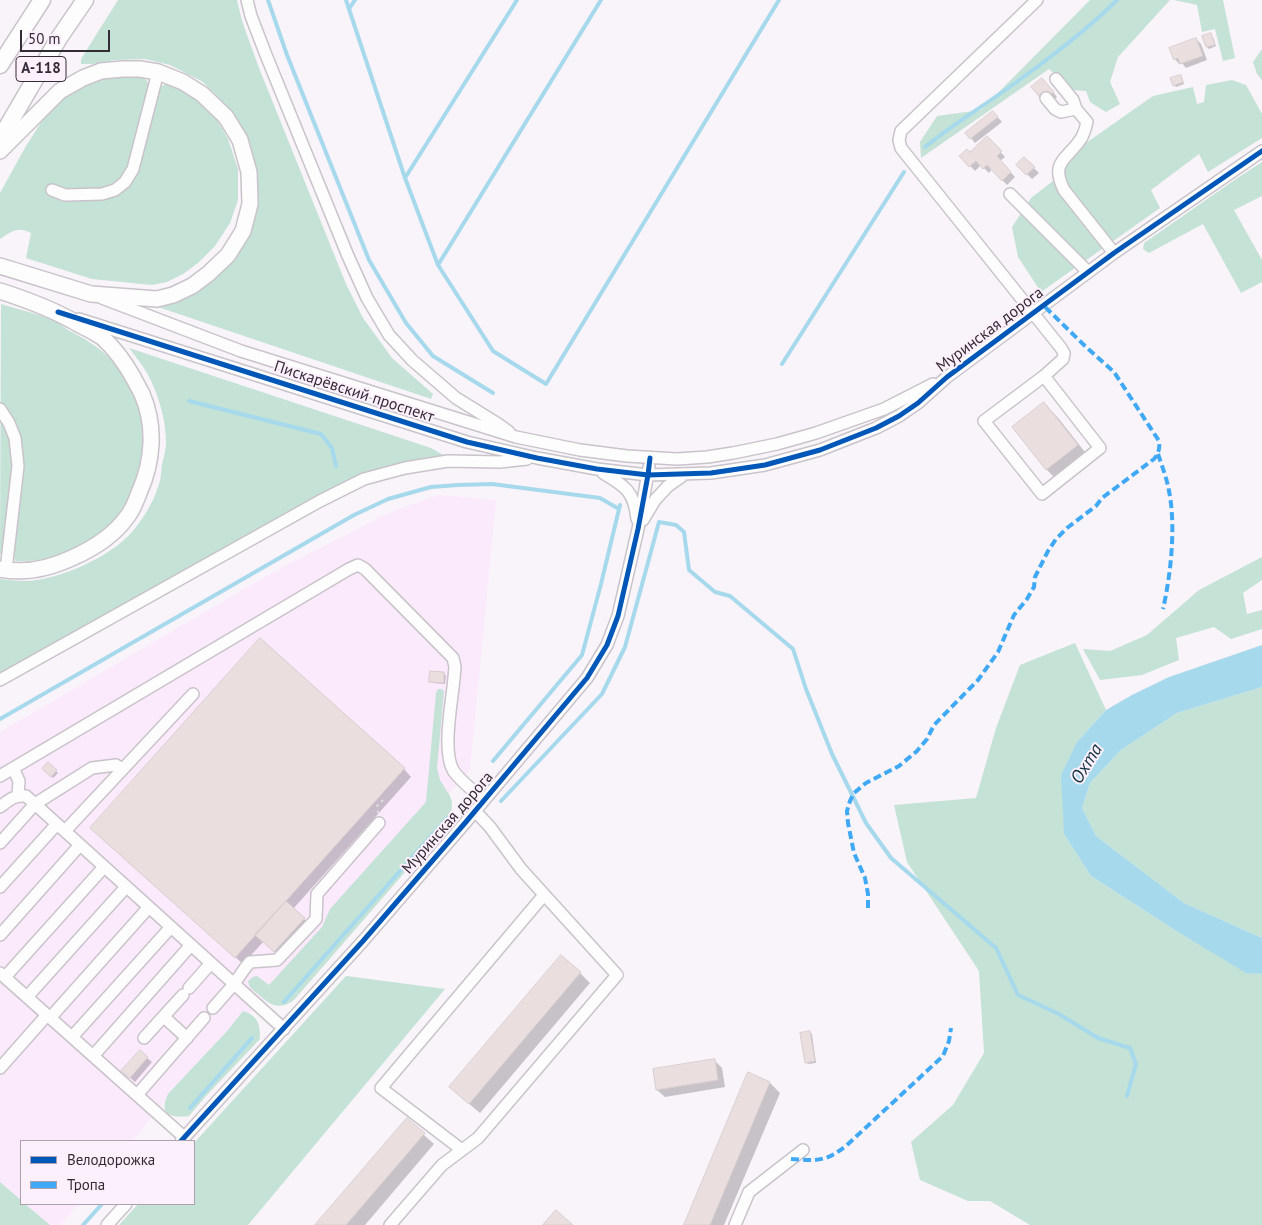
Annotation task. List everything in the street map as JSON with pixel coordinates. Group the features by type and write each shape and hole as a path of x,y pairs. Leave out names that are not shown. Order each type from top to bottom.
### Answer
{"highway":[{"name":"А-118","path":"0,65 42,0"},
{"name":"А-118","path":"0,139 59,38 85,0"}],"main road":[{"path":"0,151 60,91 101,71 140,69 158,72 184,82 202,94 226,117 240,140 249,172 250,204 244,231 228,255 192,286 173,295 157,298 91,294"},
{"name":"Пискарёвский проспект","path":"0,266 91,294"},
{"name":"Пискарёвский проспект","path":"3,292 58,312"},
{"path":"3,570 36,569 58,564 83,553 106,538 129,515 144,483 148,466 152,442 150,423 142,394 126,365 102,338 58,312"}],"street":[{"path":"247,0 266,55 348,256 367,298 389,335 412,360 456,398 516,437"},
{"path":"1037,0 901,131 899,140 901,148 1062,348 1064,353 1063,359 1044,376 984,421 1042,494 1100,448 1044,376"},
{"path":"52,190 65,195 102,194 115,190 125,182 133,169 158,72"},
{"path":"1056,79 1073,100 1076,109 1087,122 1082,137 1062,160 1058,170 1060,181 1064,190 1114,253"},
{"path":"1046,98 1061,112 1076,109"},
{"name":"Муринская дорога","path":"648,475 711,474 765,465 842,442 899,416 1033,312 1114,253 1262,151"},
{"path":"1010,194 1088,272"},
{"name":"Пискарёвский проспект","path":"91,294 242,351 516,437 580,450 650,458"},
{"name":"Пискарёвский проспект","path":"58,312 467,442 597,469 648,475"},
{"name":"Муринская дорога","path":"183,1139 363,940 475,812 587,678 607,646 618,616 638,529 650,458 707,457 778,444 884,409 947,377"},
{"path":"0,409 15,438 18,466 3,570"},
{"path":"0,680 320,501 364,479 405,468 448,461 500,462 537,458"},
{"path":"597,469 621,483 631,494 636,508 638,529"},
{"path":"638,529 655,500 668,486 685,474"},
{"path":"0,776 358,564 453,658 455,667 448,759 454,772 484,800"},
{"path":"0,887 122,769 193,694"},
{"path":"0,842 35,804 92,768 116,765 122,769"},
{"path":"13,768 19,781 18,796"},
{"path":"0,807 18,796 26,796 284,1029"},
{"path":"390,1225 442,1165 478,1138 617,975 521,869 490,827 475,812"},
{"path":"213,1008 250,962 277,960 316,919 316,894 379,823"},
{"path":"0,935 80,845"},
{"path":"104,866 3,975 137,1095 183,1139"},
{"path":"27,997 126,887"},
{"path":"462,1150 381,1088 544,895"},
{"path":"0,1068 149,907"},
{"path":"72,1037 171,927"},
{"path":"93,1056 191,945"},
{"path":"144,1038 211,963"},
{"path":"164,1016 187,1038"},
{"path":"137,1095 204,1018"},
{"path":"735,1225 750,1192 803,1150"},
{"path":"107,1225 125,1205"}],"path":[{"path":"377,806 383,800"}],"shaded area":[{"path":"438,495 496,500 470,770 269,998 228,1030 168,1094 164,1103 133,1140 20,1140 20,1199 0,1182 0,732 268,575 386,514"},
{"path":"26,1205 78,1205 60,1225 50,1225"}],"green space":[{"path":"118,0 237,0 242,21 259,68 346,284 363,318 392,358 433,394 431,399 155,306 233,254 255,168 243,131 228,107 203,82 170,65 145,59 81,64 81,59"},
{"path":"1090,0 1170,0 1118,57 1110,82 1120,104 1106,112 1090,102 1086,91 1072,90 1049,69 921,158 920,142 937,116 981,110"},
{"path":"1174,0 1223,0 1235,58 1223,61 1215,29 1202,32 1197,5"},
{"path":"1262,49 1262,80 1257,74 1253,62"},
{"path":"116,75 142,76 147,81 152,93 168,82 194,97 216,118 228,139 238,169 238,200 230,223 215,246 198,263 183,274 167,282 152,285 92,279 26,258 31,233 15,230 0,239 0,193 40,124 56,105 76,88"},
{"path":"1232,80 1246,85 1262,114 1262,138 1208,172 1199,154 1151,190 1160,208 1041,292 1018,257 1012,227 1031,198 1058,177 1086,143 1153,96 1193,87 1197,104 1204,102 1206,85"},
{"path":"1262,162 1262,196 1234,210 1262,260 1262,282 1241,293 1203,224 1149,253 1143,249 1144,243"},
{"path":"1,304 54,321 107,355 135,393 144,426 143,454 136,482 110,526 87,542 61,555 30,561 15,561 13,551 4,550 0,555"},
{"path":"129,348 431,448 443,455 371,471 311,500 0,673 0,579 27,581 54,576 97,558 111,550 132,532 147,511 156,493 160,482 166,447 165,424 161,406 151,381 143,366"},
{"path":"1262,557 1262,580 1243,593 1247,614 1262,610 1262,629 1231,639 1214,627 1176,638 1179,660 1142,675 1100,680 1083,649 1110,651 1147,635 1199,590"},
{"path":"1075,643 1106,710 1077,742 1064,834 1091,876 1178,932 1246,972 1262,974 1262,1225 1030,1225 990,1201 968,1201 920,1180 911,1142 953,1105 984,1053 979,971 907,862 894,805 976,798 996,728 1020,665"},
{"path":"1262,687 1262,938 1184,903 1096,836 1082,808 1090,783 1121,750 1177,713"},
{"path":"438,689 442,689 444,692 437,768 440,780 452,802 451,819 294,1000 279,1006 271,1004 252,989 248,981 257,976 269,985 322,927 330,909 426,802 436,693"},
{"path":"346,976 445,989 248,1225 119,1225 137,1205 195,1205 195,1142"},
{"path":"243,1011 258,1022 260,1039 189,1116 168,1114 165,1101 168,1094 228,1030"},
{"path":"0,1182 20,1199 20,1205 26,1205 50,1225 0,1225"}],"water":[{"name":"Охта","path":"1262,645 1262,687 1177,713 1121,750 1090,783 1082,808 1096,836 1184,903 1262,938 1262,974 1246,973 1091,876 1064,834 1061,775 1077,742 1106,710 1169,677"}],"building":[{"path":"1211,33 1215,45 1206,47 1202,36"},
{"path":"1196,38 1203,56 1180,64 1178,58 1174,60 1169,48"},
{"path":"1181,75 1183,82 1173,86 1170,78"},
{"path":"1042,78 1054,92 1043,101 1031,87"},
{"path":"993,111 998,117 970,139 965,133"},
{"path":"987,136 1002,151 997,156 1011,172 1002,181 987,165 983,169 976,161 969,167 959,156 967,149 970,152"},
{"path":"1024,157 1035,167 1026,175 1016,165"},
{"path":"1044,402 1078,445 1046,470 1012,427"},
{"path":"260,638 405,768 235,958 90,828"},
{"path":"430,671 444,672 444,683 429,682"},
{"path":"48,762 57,770 51,777 42,769"},
{"path":"286,901 305,918 274,952 255,935"},
{"path":"561,955 581,972 469,1104 449,1087"},
{"path":"810,1031 815,1061 805,1063 800,1033"},
{"path":"140,1050 148,1057 130,1078 121,1071"},
{"path":"715,1059 718,1080 656,1090 653,1069"},
{"path":"748,1072 770,1082 710,1225 684,1225"},
{"path":"407,1118 425,1133 346,1225 315,1225"},
{"path":"556,1210 573,1225 543,1225"}],"waterway":[{"path":"268,0 287,55 369,260 406,323 433,356 493,393"},
{"path":"346,0 405,178 438,265 493,351 546,384 779,0"},
{"path":"349,9 355,0"},
{"path":"405,178 517,0"},
{"path":"438,265 601,0"},
{"path":"925,147 1059,50 1095,21 1117,0"},
{"path":"782,364 904,172"},
{"path":"189,401 321,434 332,448 336,466"},
{"path":"0,719 354,515 388,499 431,487 492,484 600,498 619,509"},
{"path":"493,761 582,655 620,505"},
{"path":"501,801 602,694 625,647 659,522 676,525 684,532 689,570 715,592 730,596 793,649 806,689 832,754 866,823 891,858 996,948 1018,995 1059,1014 1098,1038 1130,1048 1136,1064 1127,1096"},
{"path":"284,1002 447,818"},
{"path":"190,1108 252,1038"},
{"path":"83,1225 101,1205"}],"marked path":[{"path":"868,908 865,878 854,853 848,823 847,811 854,793 866,783 899,766 917,751 927,739 934,725 978,680 998,652 1014,615 1034,587 1035,577 1056,539 1096,506 1102,498 1154,459 1159,450 1159,441 1114,372 1043,305"},
{"path":"1158,454 1168,486 1172,519 1170,566 1163,609"},
{"path":"791,1159 821,1159 840,1151 943,1056 949,1041 951,1028"}],"cycle path":[{"path":"58,312 467,442 597,469 648,475 711,473 765,465 820,450 876,428 899,416 918,403 947,377 1114,253 1262,151"},
{"path":"182,1140 363,941 587,678 607,645 618,616 638,529 650,458"}]}
